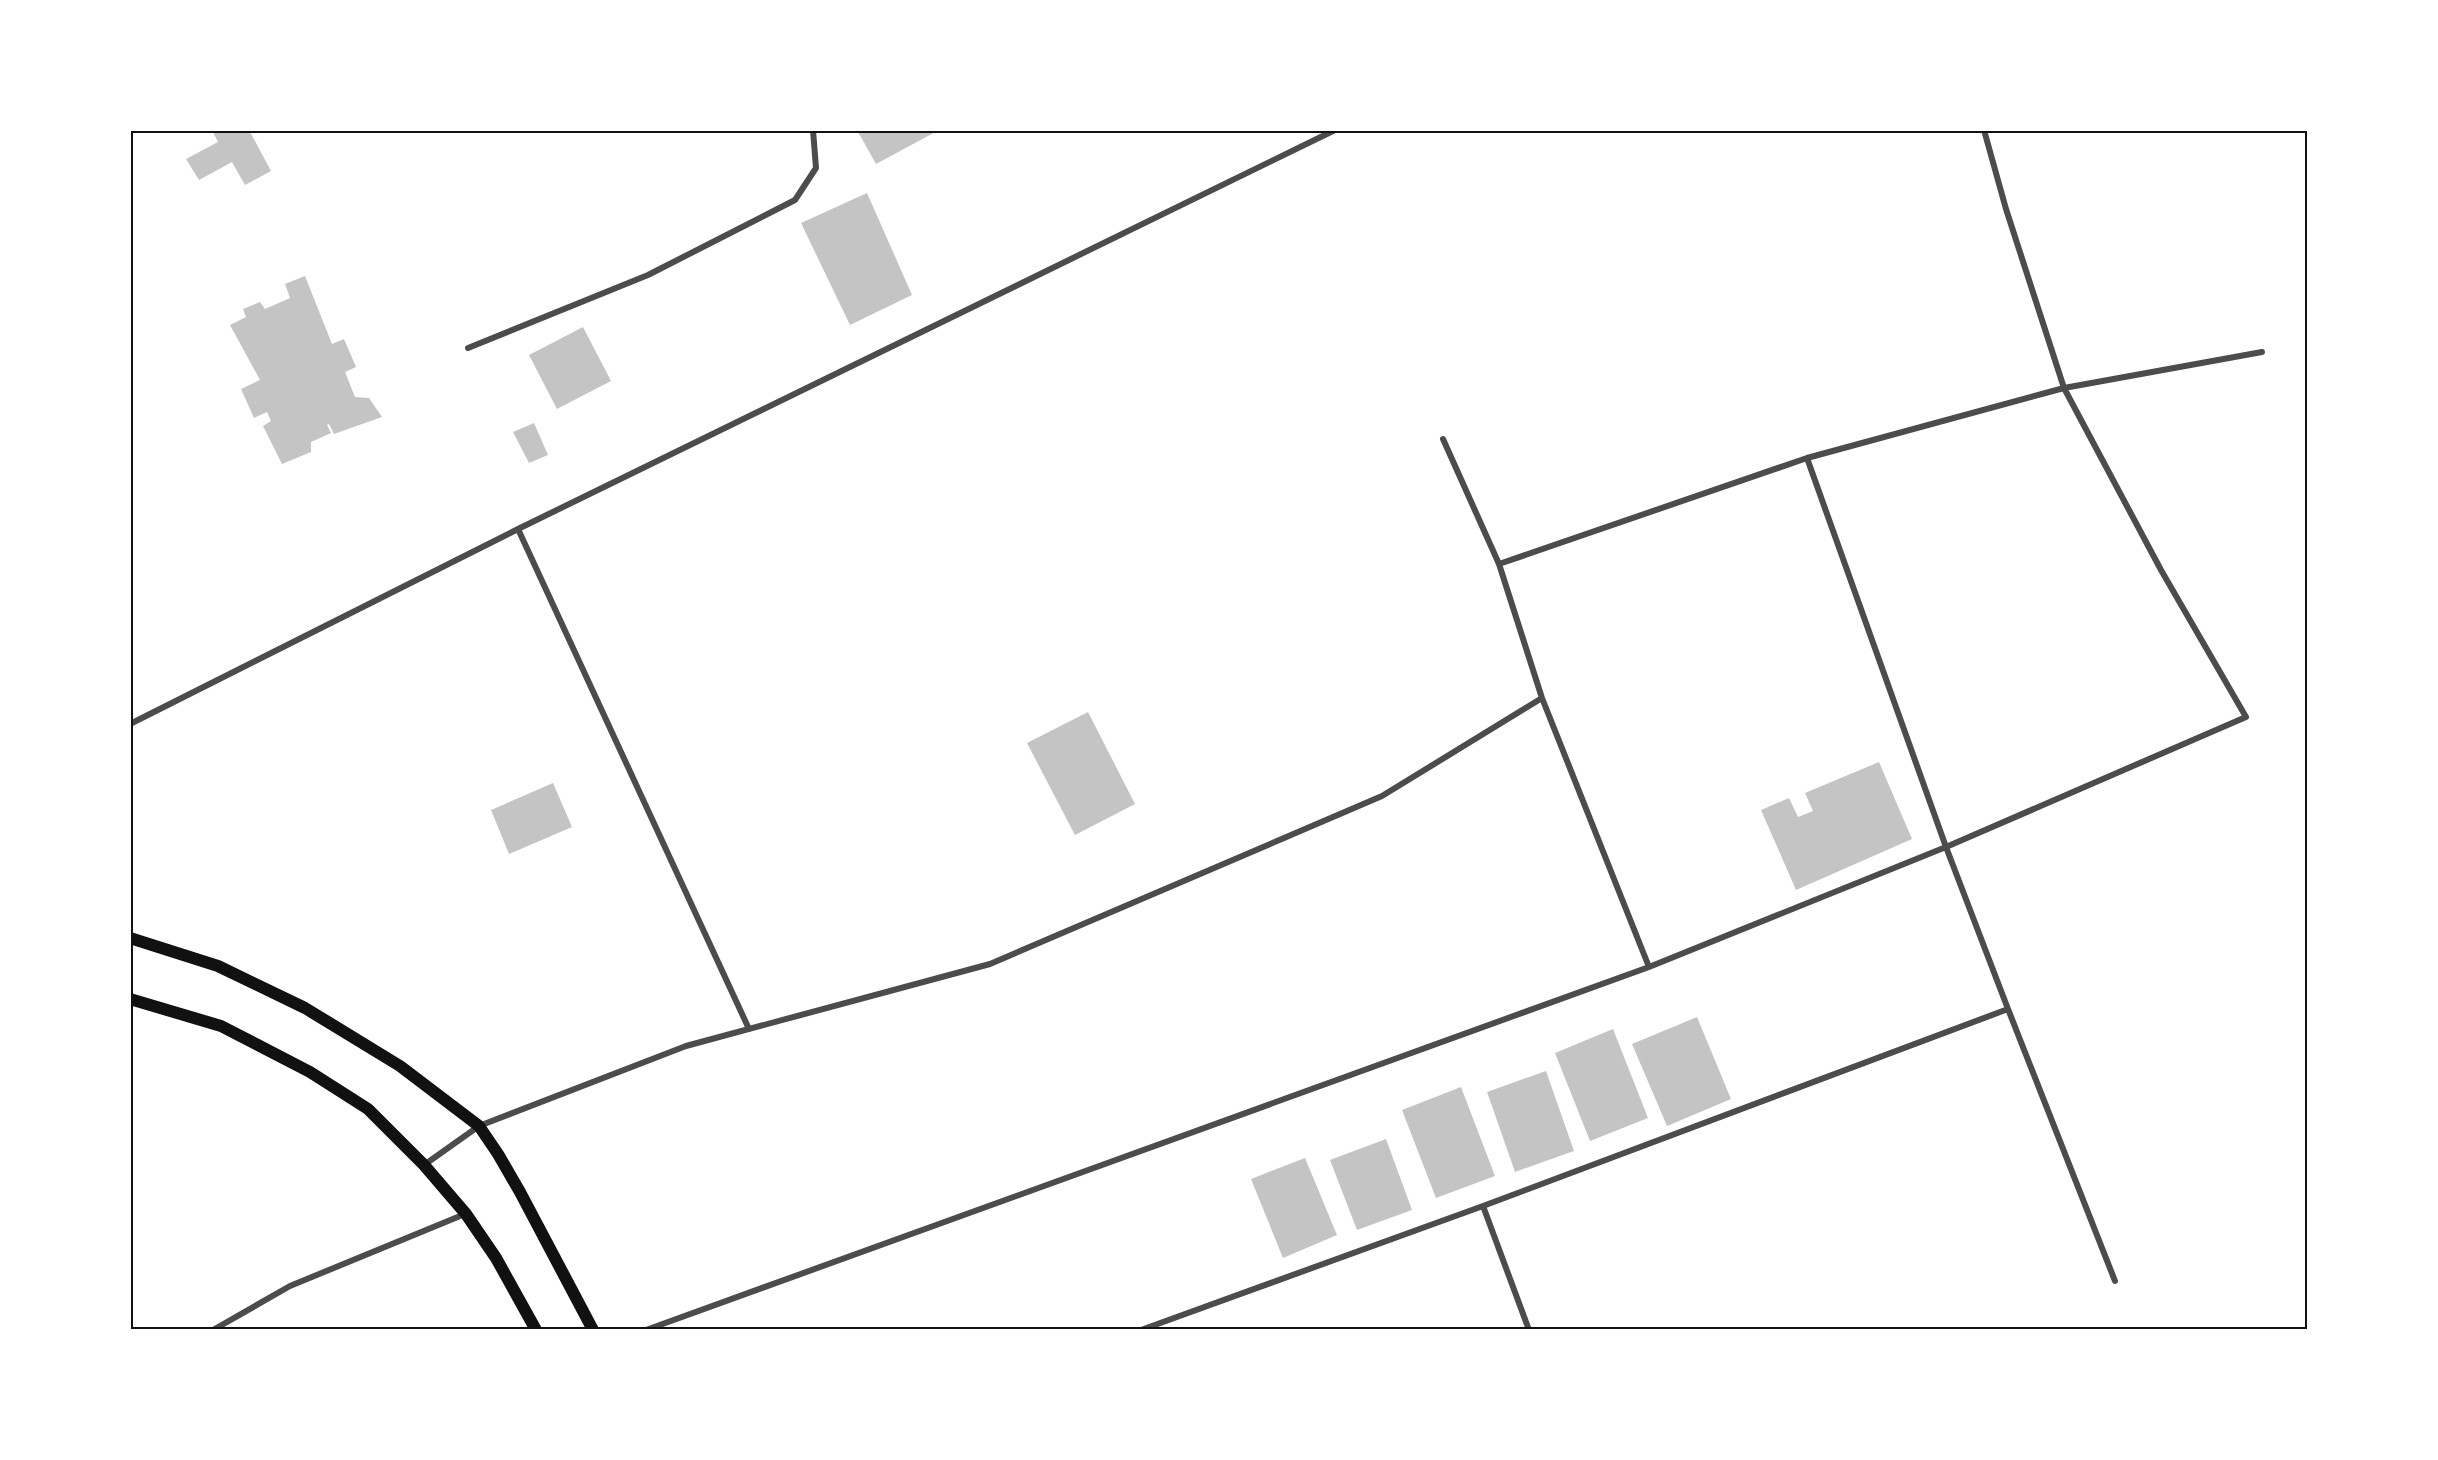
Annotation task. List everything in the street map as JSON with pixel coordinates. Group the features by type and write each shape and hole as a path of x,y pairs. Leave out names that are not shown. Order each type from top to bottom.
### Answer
{"main road":[{"path":"130,938 218,966 305,1008 400,1066 478,1126 498,1154 520,1192 593,1329"},
{"path":"130,999 221,1026 310,1072 368,1109 424,1165 466,1214 496,1258 536,1329"}],"street":[{"path":"468,348 648,275 795,201 816,168 813,130"},
{"path":"130,724 518,530 1335,130"},
{"path":"646,1329 1649,967 1946,847 2246,717 2161,570 2064,388 2006,209 1984,130"},
{"path":"1499,564 1807,459 2064,388 2262,352"},
{"path":"1443,439 1499,564 1542,698 1649,967"},
{"path":"1807,459 1946,847 2007,1009 2115,1281"},
{"path":"518,530 749,1029"},
{"path":"424,1165 478,1126 686,1046 990,964 1382,796 1542,698"},
{"path":"1141,1329 1483,1206 2007,1009"},
{"path":"1483,1206 1529,1329"},
{"path":"213,1329 290,1286 466,1214"}],"building":[{"path":"212,130 249,130 271,171 245,185 232,162 199,180 186,159 218,142"},
{"path":"857,130 939,130 876,164"},
{"path":"867,193 912,295 850,325 801,223"},
{"path":"305,276 332,344 344,339 356,367 345,372 355,397 369,398 382,417 334,434 329,424 327,425 331,433 311,442 311,452 282,464 263,426 271,421 267,412 254,418 241,389 260,380 230,325 246,317 243,309 260,302 265,309 290,298 285,284"},
{"path":"583,327 611,381 557,409 529,355"},
{"path":"534,423 548,455 529,463 513,432"},
{"path":"1088,712 1135,804 1075,835 1027,743"},
{"path":"1879,762 1912,839 1796,890 1761,810 1789,798 1798,817 1813,811 1805,793"},
{"path":"553,783 572,827 509,854 491,810"},
{"path":"1697,1017 1731,1099 1667,1126 1632,1044"},
{"path":"1613,1029 1648,1118 1590,1141 1555,1053"},
{"path":"1546,1071 1574,1151 1515,1172 1487,1092"},
{"path":"1461,1087 1495,1176 1436,1198 1402,1110"},
{"path":"1386,1139 1412,1210 1357,1230 1330,1160"},
{"path":"1305,1158 1337,1235 1283,1258 1251,1179"}]}
